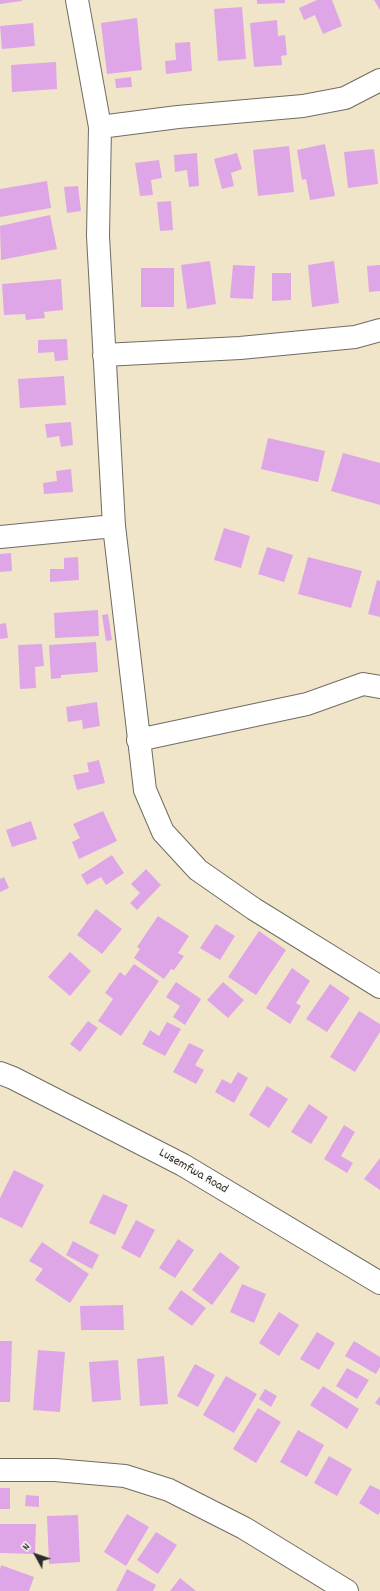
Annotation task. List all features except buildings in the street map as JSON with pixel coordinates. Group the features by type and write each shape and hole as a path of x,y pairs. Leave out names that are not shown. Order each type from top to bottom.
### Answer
{"street":[{"path":"77,0 100,127 98,236 114,526 144,790 163,832 198,870 254,910 380,987"},
{"path":"100,127 178,117 303,106 345,98 380,80"},
{"path":"104,355 240,348 355,337 380,330"},
{"path":"0,537 114,526"},
{"path":"138,740 307,704 363,684 380,687"},
{"name":"Lusemfwa Road","path":"0,1073 13,1078 184,1165 380,1283"},
{"path":"0,1470 55,1470 125,1476 169,1490 244,1528 346,1591"}]}
